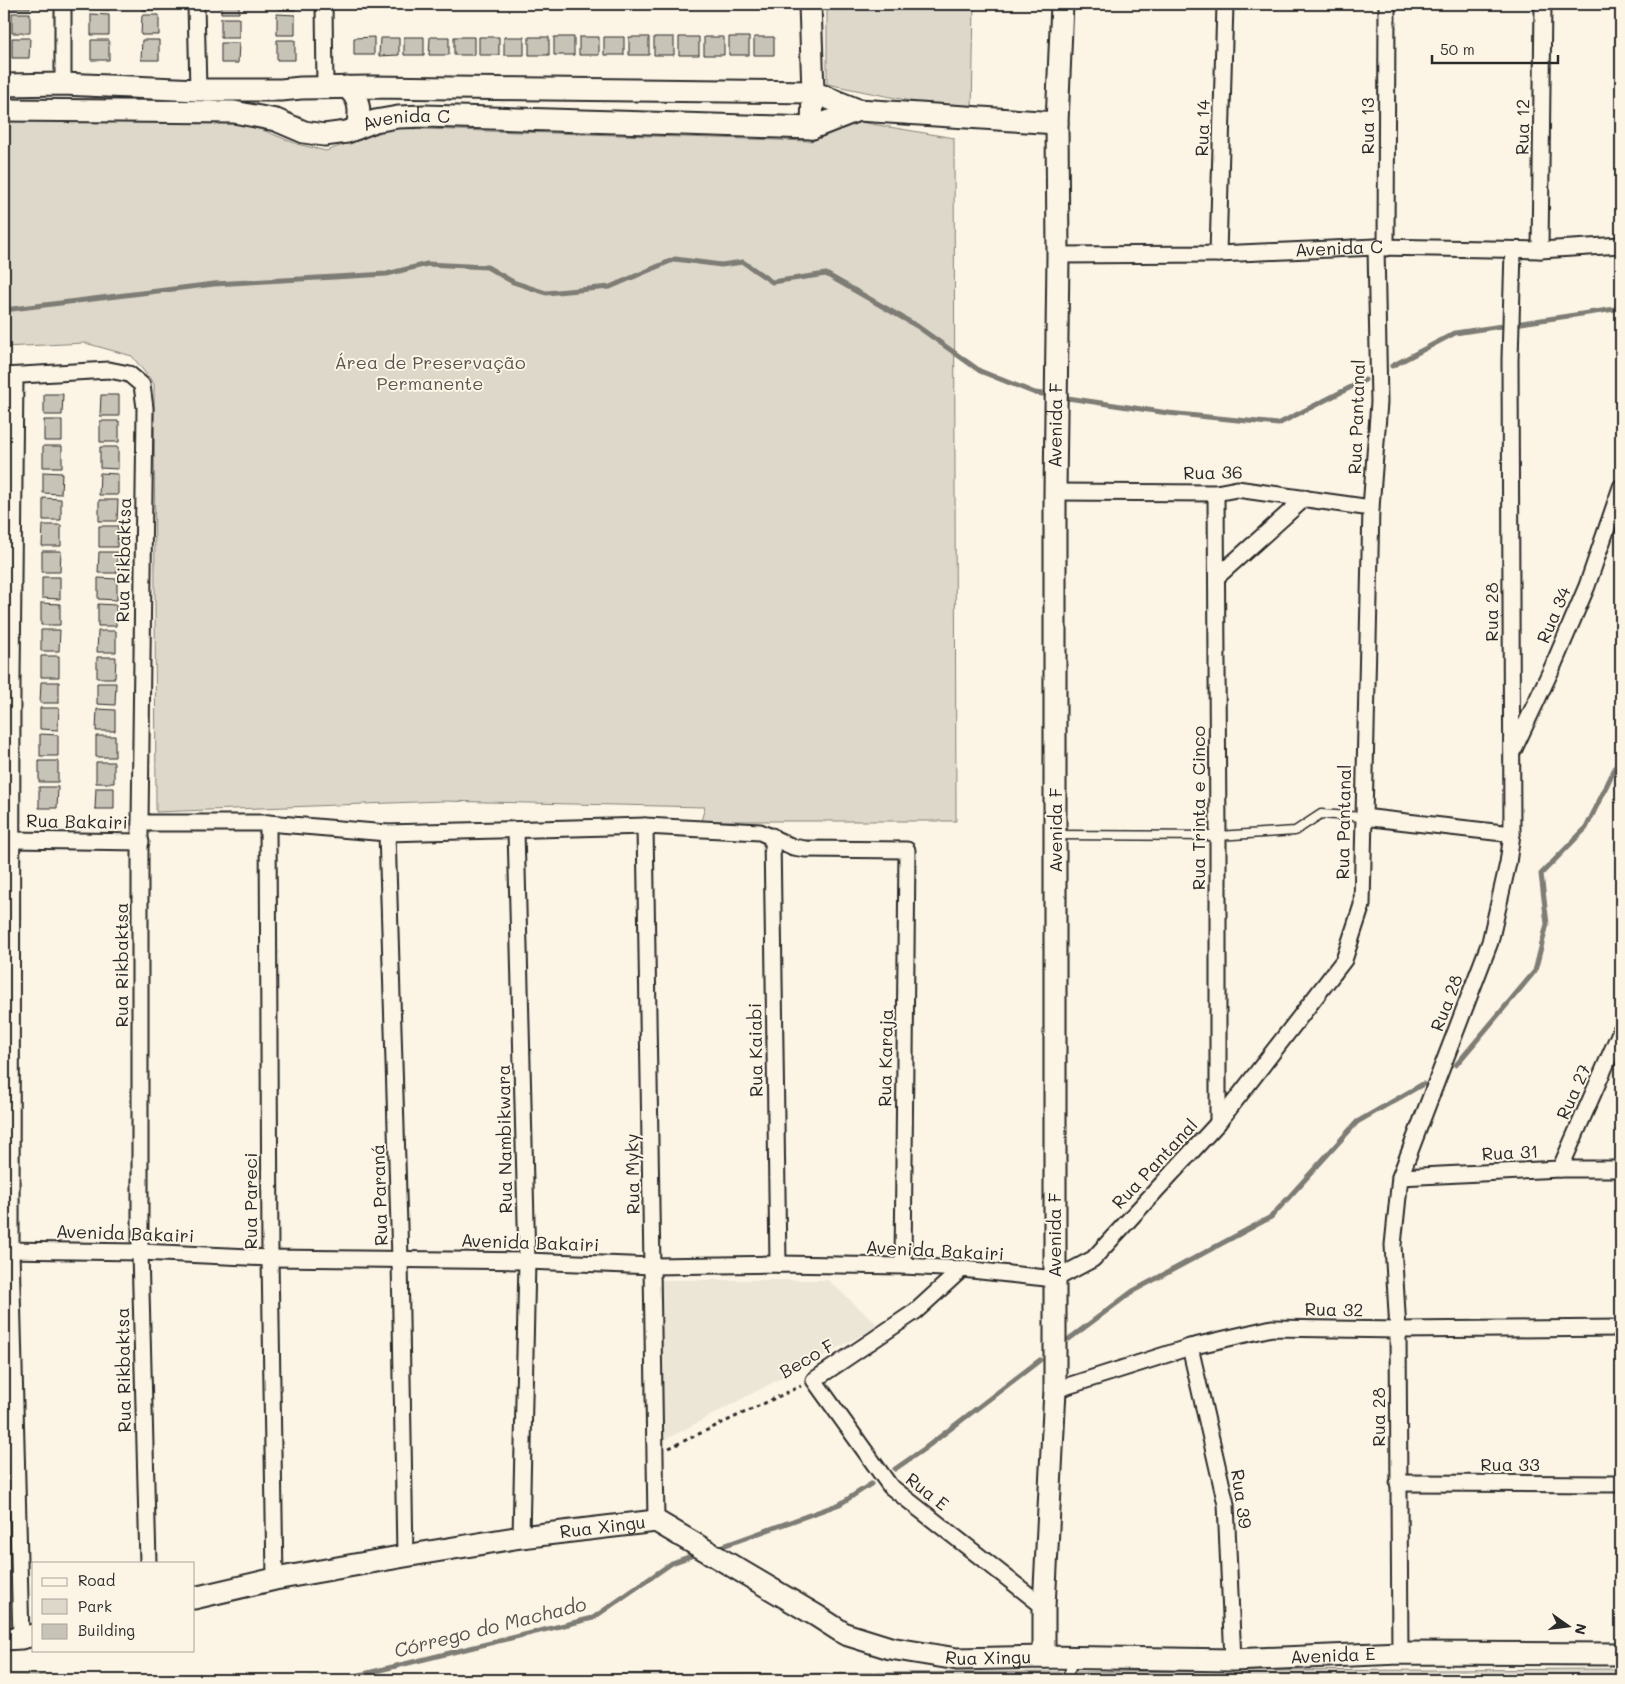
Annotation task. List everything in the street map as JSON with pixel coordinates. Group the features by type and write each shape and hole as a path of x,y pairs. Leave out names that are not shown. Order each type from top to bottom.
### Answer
{"street":[{"path":"63,4 63,84"},
{"path":"196,4 198,90"},
{"path":"324,4 324,87"},
{"path":"810,4 813,92 812,128 858,110"},
{"name":"Avenida F","path":"1044,1657 1044,1607 1054,1390 1056,384 1058,255 1056,123 1062,4"},
{"name":"Rua 14","path":"1218,254 1225,4"},
{"name":"Rua 13","path":"1381,248 1387,4"},
{"name":"Rua 12","path":"1540,250 1543,4"},
{"name":"Avenida C","path":"4,85 63,84 198,90 281,90 346,87 813,92"},
{"path":"346,87 354,93 358,100 360,118 357,128"},
{"path":"298,130 288,119 286,111 290,95 301,88"},
{"path":"813,92 858,110 1056,123"},
{"name":"Avenida C","path":"4,110 234,112 276,120 298,130 324,135 335,135 382,120 424,116 812,128"},
{"name":"Avenida C","path":"1058,255 1218,254 1381,248 1540,250 1621,245"},
{"name":"Rua Pantanal","path":"1055,1279 1093,1259 1218,1124 1344,960 1362,905 1371,508 1379,402 1381,248"},
{"name":"Rua 28","path":"1400,1654 1398,1330 1393,1245 1400,1177 1490,942 1508,863 1512,834 1510,360 1514,250"},
{"name":"Rua Rikbaktsa","path":"9,376 109,370 129,374 142,385 145,408 140,824 140,1252 148,1562"},
{"path":"9,376 8,680 12,840 8,1250 20,1637"},
{"name":"Rua 34","path":"1511,754 1553,666 1587,586 1621,487"},
{"name":"Rua 36","path":"1056,492 1216,493 1237,490 1371,508"},
{"name":"Rua Trinta e Cinco","path":"1216,493 1218,1124"},
{"path":"1217,577 1305,498"},
{"path":"1363,817 1512,834"},
{"path":"140,824 268,823 387,833 645,826 741,830 760,832 772,836"},
{"name":"Rua Pareci","path":"268,823 270,1258 275,1579"},
{"name":"Rua Myky","path":"645,826 656,1521"},
{"name":"Rua Nambikwara","path":"516,830 527,1261 522,1537"},
{"name":"Rua Paraná","path":"387,833 400,1259 405,1556"},
{"name":"Rua Karaja","path":"772,836 793,847 806,849 907,850 903,1266"},
{"name":"Rua Kaiabi","path":"772,836 778,1264"},
{"name":"Rua Bakairi","path":"12,840 141,842"},
{"name":"Rua 27","path":"1560,1169 1621,1030"},
{"name":"Rua 31","path":"1400,1177 1560,1169 1621,1169"},
{"name":"Avenida Bakairi","path":"8,1250 140,1252 270,1258 527,1261 653,1266 778,1264 903,1266 962,1269 1055,1279"},
{"name":"Beco F","path":"814,1380 916,1311 962,1269"},
{"name":"Rua 32","path":"1054,1390 1190,1347 1272,1328 1398,1330 1621,1328"},
{"name":"Rua 39","path":"1190,1347 1226,1504 1233,1660"},
{"name":"Rua E","path":"814,1380 890,1486 1044,1607"},
{"name":"Rua 33","path":"1398,1483 1621,1484"},
{"name":"Rua Xingu","path":"195,1598 275,1579 405,1556 522,1537 656,1521 845,1634 890,1648 957,1659 1044,1657"},
{"name":"Avenida E","path":"1044,1657 1233,1660 1400,1654 1621,1654"}],"lane":[{"path":"1056,834 1218,836 1295,831 1321,814 1363,817"},
{"path":"1066,1680 1075,1657"}],"path":[{"name":"Beco F","path":"655,1455 814,1380"}],"shaded area":[{"path":"658,1280 828,1280 879,1326 661,1442"}],"green space":[{"path":"827,4 974,4 972,112 827,84"},
{"name":"Área de Preservação Permanente","path":"4,121 248,124 297,144 326,151 390,128 810,141 860,122 954,138 956,821 701,821 705,807 442,801 156,812 154,384 132,356 85,343 4,347"},
{"path":"1621,1669 1621,1680 156,1680 507,1675"},
{"path":"4,1674 124,1680 4,1680"}],"building":[{"path":"12,4 30,4 30,8 12,8"},
{"path":"92,4 109,4 109,10 91,9"},
{"path":"142,4 160,4 160,10 142,10"},
{"path":"221,4 239,4 239,13 221,13"},
{"path":"278,4 295,4 295,10 278,9"},
{"path":"12,13 30,13 30,33 12,33"},
{"path":"91,14 109,15 109,35 91,35"},
{"path":"277,14 295,15 295,35 277,35"},
{"path":"142,15 159,15 159,35 141,35"},
{"path":"221,18 239,18 239,38 221,38"},
{"path":"374,37 374,55 354,55 354,38"},
{"path":"404,37 424,37 424,55 404,55"},
{"path":"430,37 449,37 449,55 429,55"},
{"path":"454,37 474,37 474,55 454,55"},
{"path":"479,37 499,37 499,55 479,55"},
{"path":"504,37 524,37 524,55 504,55"},
{"path":"529,37 549,37 549,55 529,55"},
{"path":"554,37 574,37 574,55 554,55"},
{"path":"579,37 599,37 599,55 579,55"},
{"path":"604,37 624,37 624,55 604,55"},
{"path":"629,37 649,37 649,55 629,55"},
{"path":"654,37 674,37 674,55 654,55"},
{"path":"679,37 699,37 699,55 679,55"},
{"path":"704,37 724,37 724,55 704,55"},
{"path":"729,37 749,37 749,55 729,55"},
{"path":"754,37 774,37 774,55 754,55"},
{"path":"12,38 30,38 29,58 12,58"},
{"path":"380,38 399,38 399,55 379,56"},
{"path":"91,40 109,40 109,60 91,60"},
{"path":"142,40 159,40 159,60 141,60"},
{"path":"277,40 295,40 295,60 277,60"},
{"path":"221,43 239,43 238,63 221,63"},
{"path":"44,394 63,394 62,415 44,415"},
{"path":"101,395 119,395 119,416 100,416"},
{"path":"44,420 62,420 62,441 44,441"},
{"path":"100,421 119,421 119,442 100,442"},
{"path":"43,446 62,446 62,467 43,467"},
{"path":"100,447 118,447 118,469 100,468"},
{"path":"43,472 62,473 61,494 43,493"},
{"path":"100,473 118,474 118,495 99,495"},
{"path":"43,498 61,499 61,520 43,520"},
{"path":"99,500 118,500 117,521 99,521"},
{"path":"43,525 61,525 61,546 42,546"},
{"path":"99,526 118,526 117,547 99,547"},
{"path":"42,551 61,551 60,572 42,572"},
{"path":"99,552 117,552 117,573 98,573"},
{"path":"42,577 60,577 60,599 42,598"},
{"path":"98,578 117,579 117,600 98,599"},
{"path":"41,603 60,604 60,625 41,625"},
{"path":"98,604 116,605 116,626 98,626"},
{"path":"41,630 60,630 59,651 41,651"},
{"path":"98,631 116,631 116,652 97,652"},
{"path":"41,656 59,656 59,677 41,677"},
{"path":"97,657 116,657 115,678 97,678"},
{"path":"41,682 59,682 59,703 40,703"},
{"path":"97,683 116,683 115,705 97,704"},
{"path":"40,708 59,708 58,730 40,729"},
{"path":"97,709 115,710 115,731 96,731"},
{"path":"40,734 58,735 58,756 40,756"},
{"path":"96,736 115,736 115,757 96,757"},
{"path":"39,761 58,761 58,782 39,782"},
{"path":"96,762 114,762 114,783 96,783"},
{"path":"39,787 58,787 57,808 39,808"},
{"path":"96,788 114,788 114,809 95,809"}],"waterway":[{"path":"4,310 214,284 387,274 427,264 487,267 513,282 546,293 610,287 675,259 721,265 743,262 772,282 826,274 917,326 980,371 1035,393 1050,395"},
{"path":"1392,366 1455,333 1615,309 1621,310"},
{"path":"1061,397 1168,413 1278,424 1365,380"},
{"name":"Córrego do Machado","path":"1456,1065 1535,971 1547,924 1541,874 1586,828 1617,764 1621,735"},
{"name":"Córrego do Machado","path":"1069,1339 1133,1291 1271,1217 1357,1122 1423,1084"},
{"name":"Córrego do Machado","path":"895,1469 1040,1360"},
{"name":"Córrego do Machado","path":"723,1546 840,1504 871,1484"},
{"name":"Córrego do Machado","path":"339,1680 593,1618 672,1563 691,1556"}]}
